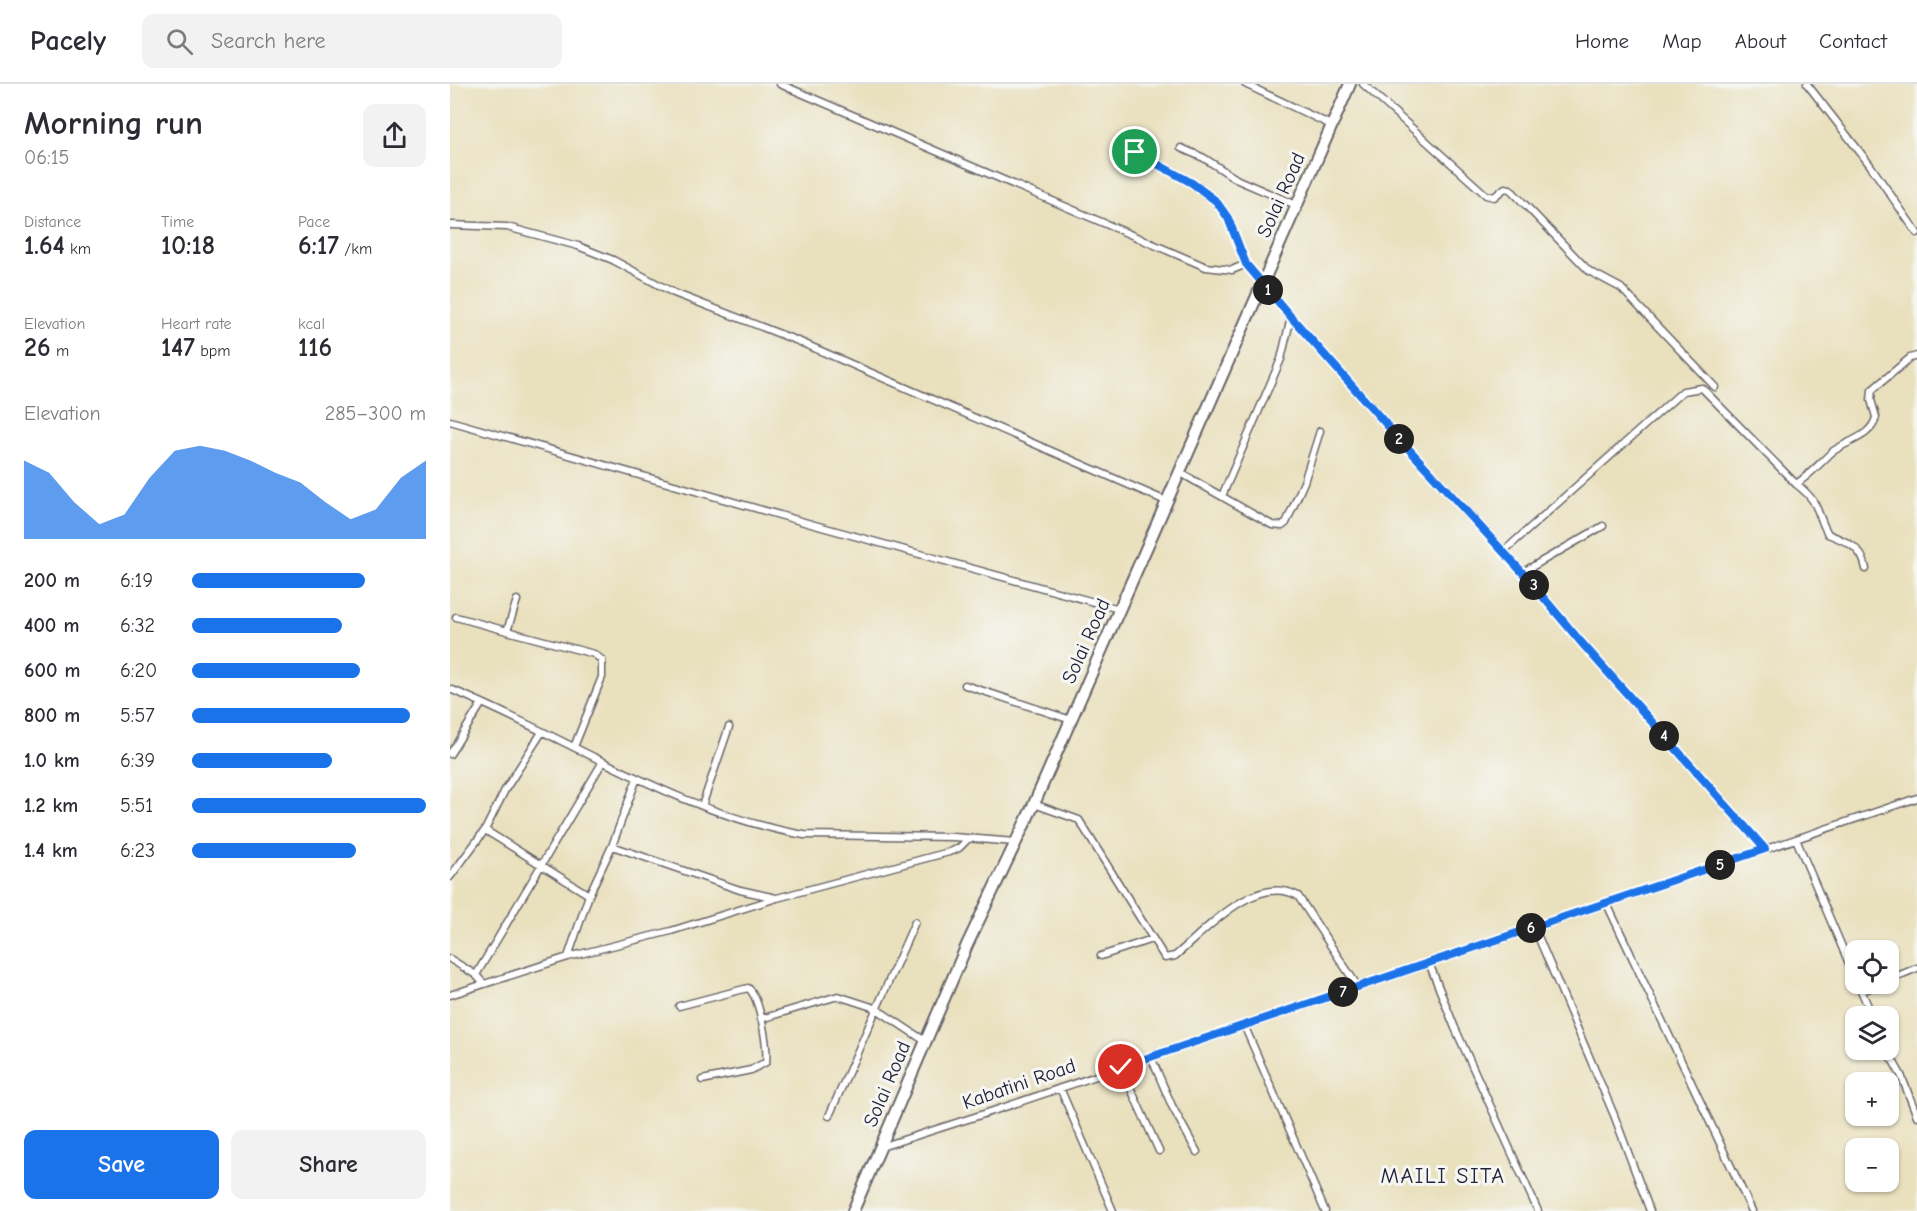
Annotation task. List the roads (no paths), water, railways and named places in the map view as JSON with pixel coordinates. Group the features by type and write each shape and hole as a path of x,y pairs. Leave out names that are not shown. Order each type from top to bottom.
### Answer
{"highway":[{"name":"Solai Road","path":"853,1211 925,1041 1034,804 1350,84"}],"street":[{"path":"780,84 1206,267 1232,270 1246,264"},
{"path":"1245,84 1331,125"},
{"path":"1363,84 1486,195 1494,197 1505,188 1510,189 1589,271 1621,288 1715,387"},
{"path":"1807,84 1870,165 1917,233"},
{"path":"1181,148 1204,158 1238,180 1296,205"},
{"path":"1135,152 1192,183 1216,201 1228,218 1246,264 1262,283 1522,572 1580,641 1765,849"},
{"path":"450,225 507,227 578,246 613,260 674,293 798,341 1166,501"},
{"path":"1222,496 1281,359 1291,317"},
{"path":"1796,484 1815,471 1834,451 1868,430 1876,417 1872,390 1910,358 1917,356"},
{"path":"1504,552 1683,391 1702,388 1796,484 1810,494 1819,508 1828,534 1856,547 1864,556 1866,569"},
{"path":"450,421 1119,609"},
{"path":"1179,472 1272,525 1282,526 1286,523 1304,482 1320,431"},
{"path":"1522,572 1603,526"},
{"path":"507,631 518,600"},
{"path":"456,617 594,654 602,660 602,677 574,747"},
{"path":"965,685 1071,720"},
{"path":"450,689 574,747 602,763 702,806 804,835 1015,842"},
{"path":"450,754 482,703"},
{"path":"702,806 729,727"},
{"path":"450,877 485,830 505,790 542,732"},
{"path":"476,975 602,763"},
{"path":"568,957 589,895 612,846 637,778"},
{"name":"Kabatini Road","path":"880,1147 1917,798"},
{"path":"1034,804 1079,820 1161,955 1169,958 1251,895 1272,890 1287,890 1298,896 1358,987"},
{"path":"485,830 589,895"},
{"path":"450,995 568,957 671,931 777,898 949,852 959,848 968,839"},
{"path":"1796,839 1845,954"},
{"path":"612,846 740,890 777,898"},
{"path":"1606,904 1752,1211"},
{"path":"829,1116 915,922"},
{"path":"1534,927 1614,1115 1650,1211"},
{"path":"1101,956 1152,939"},
{"path":"450,959 476,975 483,983"},
{"path":"1430,963 1455,1028 1538,1211"},
{"path":"1899,975 1917,968"},
{"path":"680,1006 748,988 754,993 761,1019 766,1062 751,1070 702,1080"},
{"path":"761,1019 838,996 875,1008 925,1041"},
{"path":"1244,1025 1325,1211"},
{"path":"1151,1057 1172,1106 1197,1152"},
{"path":"1893,1060 1917,1116"},
{"path":"1121,1067 1159,1151"},
{"path":"1060,1088 1113,1211"}],"district":[{"name":"MAILI SITA","path":"1443,1176"}]}
